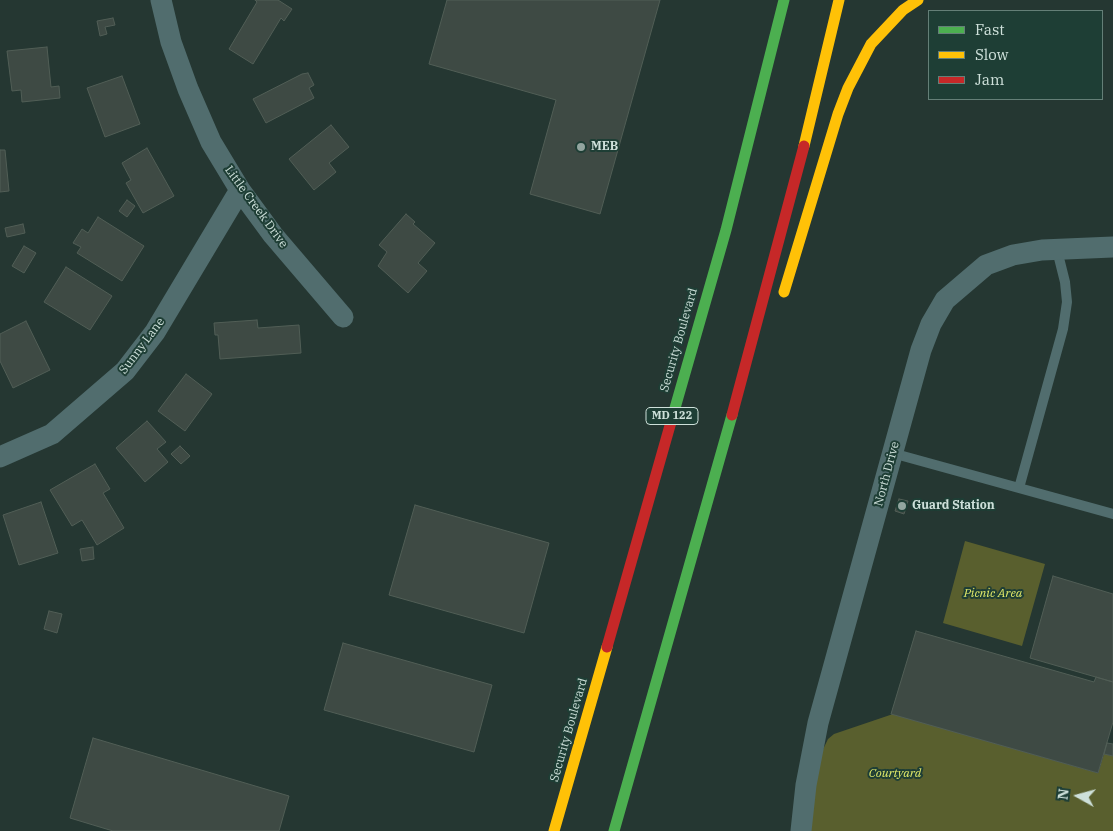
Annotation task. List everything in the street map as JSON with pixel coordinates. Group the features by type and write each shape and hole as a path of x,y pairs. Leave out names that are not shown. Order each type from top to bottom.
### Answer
{"main road":[{"name":"Security Boulevard","path":"554,831 726,230 784,0"},
{"path":"614,831 725,442 814,110 839,0"},
{"path":"780,302 838,114 848,88 871,44 903,10 918,0"},
{"path":"725,442 752,385"}],"street":[{"name":"Little Creek Drive","path":"162,0 171,42 188,89 211,142 240,190 273,235 343,317"},
{"name":"Sunny Lane","path":"0,457 52,434 125,371 155,332 240,190"},
{"name":"North Drive","path":"801,831 806,785 818,723 921,350 931,324 945,300 986,265 1013,255 1113,247"}],"lane":[{"path":"1019,488 1063,330 1066,302 1065,282 1057,250"},
{"path":"892,453 1113,514"}],"green space":[{"name":"Picnic Area","path":"965,541 1045,564 1022,646 943,623"},
{"name":"Courtyard","path":"893,714 1098,773 1104,754 1113,756 1113,831 801,831 806,785 828,739 834,734"}],"building":[{"path":"255,0 278,0 292,9 284,21 281,18 253,64 229,49 257,2"},
{"name":"MEB","path":"447,0 660,0 600,214 530,194 556,100 429,64"},
{"path":"113,18 115,25 105,27 107,34 100,36 97,21"},
{"path":"47,47 51,87 59,86 60,98 22,102 21,90 12,91 7,51"},
{"path":"308,73 314,85 309,88 314,98 266,123 253,99 302,74"},
{"path":"122,76 140,124 105,137 87,88"},
{"path":"331,125 349,147 329,163 336,172 314,190 289,159"},
{"path":"147,148 174,196 143,213 126,183 131,180 122,163"},
{"path":"0,150 5,150 9,191 0,192"},
{"path":"127,200 135,206 127,217 119,211"},
{"path":"406,214 415,222 413,224 435,243 418,263 427,271 408,293 378,266 387,252 379,245"},
{"path":"98,217 144,246 122,281 77,253 81,247 73,243 82,229 88,233"},
{"path":"23,224 25,233 7,237 5,228"},
{"path":"24,246 36,253 24,273 12,266"},
{"path":"66,267 112,296 90,330 44,302"},
{"path":"257,320 258,328 299,325 301,353 220,359 218,335 215,335 214,323"},
{"path":"26,321 50,370 13,388 0,361 0,334"},
{"path":"186,374 212,394 185,431 158,411"},
{"path":"147,421 166,442 157,449 168,462 145,482 116,448"},
{"path":"180,446 190,456 181,464 171,454"},
{"path":"95,464 110,489 103,493 124,528 97,545 82,520 72,526 50,490"},
{"name":"Guard Station","path":"899,499 908,501 904,514 895,511"},
{"path":"41,502 58,553 19,565 3,515"},
{"path":"415,505 549,543 524,633 389,595"},
{"path":"93,547 94,559 82,561 80,549"},
{"path":"1053,576 1113,594 1113,682 1030,658"},
{"path":"49,611 62,614 57,633 44,629"},
{"path":"916,631 1094,682 1096,677 1113,682 1113,722 1098,773 891,714"},
{"path":"343,643 492,685 474,752 324,710"},
{"path":"93,738 289,796 279,831 113,831 70,818"},
{"path":"1107,743 1113,744 1113,756 1104,754"}],"traffic: fast":[{"path":"671,422 726,230 784,0"},
{"path":"614,831 732,415"}],"traffic: slow":[{"path":"804,146 839,0"},
{"path":"784,292 838,114 848,88 871,44 903,10 918,0"},
{"path":"554,831 607,647"}],"traffic: jam":[{"path":"732,415 804,146"},
{"path":"607,647 671,422"}],"place":[{"name":"MEB","path":"581,147"},
{"name":"Guard Station","path":"902,506"}]}
